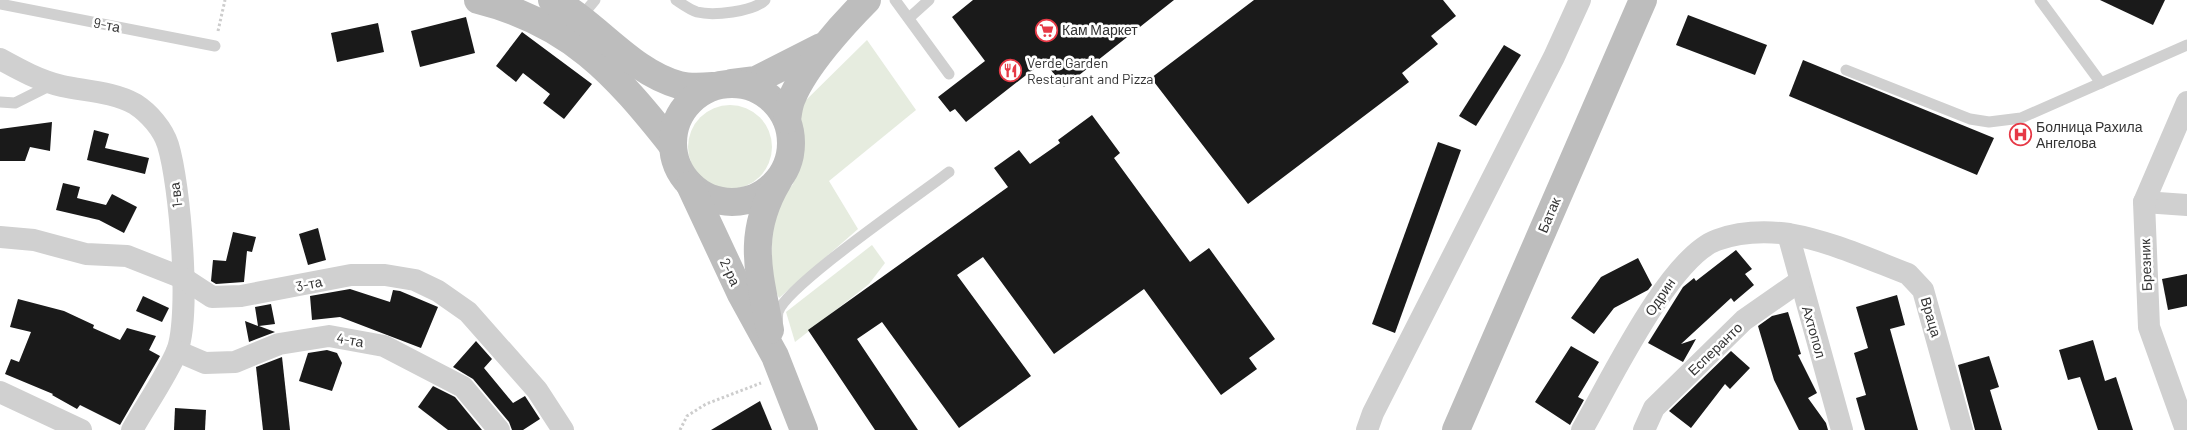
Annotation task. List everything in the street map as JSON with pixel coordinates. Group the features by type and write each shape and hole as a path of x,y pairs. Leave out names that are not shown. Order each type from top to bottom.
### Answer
{"main road":[{"path":"478,0 504,7 531,18 573,42 616,78 672,145"},
{"path":"552,0 587,10 638,65 659,77 680,85 722,85 749,86 765,93 778,105 787,120 791,136 791,151 786,167 778,180 764,194 745,201 725,202 706,197 690,185 680,173 674,160 672,145 675,126 683,109 696,95 722,85 756,80 829,43"},
{"name":"Батак","path":"1456,430 1643,0"},
{"path":"787,120 791,99 801,81 862,2"},
{"name":"2-ра","path":"778,180 762,214 758,228 757,253 780,366"},
{"name":"2-ра","path":"690,185 741,294 780,366 804,430"}],"street":[{"path":"1367,430 1373,413 1554,58 1580,0"},
{"name":"1-ва","path":"0,59 25,73 54,83 98,92 135,104 154,120 168,144 173,172 183,278 182,329 177,351 132,430"},
{"name":"Брезник","path":"2186,430 2149,327 2144,202 2187,102"},
{"path":"2144,202 2187,205"},
{"name":"Одрин","path":"1582,430 1661,292 1684,263 1715,240 1758,233 1788,234"},
{"name":"Ахтопол","path":"1788,234 1842,430"},
{"name":"Враца","path":"1788,234 1823,242 1908,274 1916,281 1923,290 1962,430"},
{"name":"3-та","path":"0,237 34,240 86,254 128,256 183,278 212,297 250,295 351,275 385,275 415,280 438,291 468,312 537,390 563,430"},
{"name":"Есперанто","path":"1644,430 1654,408 1744,320 1800,281"},
{"name":"4-та","path":"177,351 205,363 234,362 280,344 329,336 384,346 463,387 499,430"},
{"path":"0,392 81,430"}],"lane":[{"path":"676,0 696,12 715,14 741,10 765,0"},
{"path":"895,0 949,74"},
{"path":"909,18 928,0"},
{"path":"2040,0 2101,83"},
{"name":"9-та","path":"0,4 215,46"},
{"path":"1846,70 1970,119 1989,122 2021,118 2187,45"},
{"path":"0,102 15,103 54,83"},
{"path":"780,366 778,312 786,301 807,279 949,172"}],"path":[{"path":"215,46 225,0"},
{"path":"680,430 687,416 706,404 738,390 780,366"}],"shaded area":[{"path":"867,40 916,110 829,181 858,229 779,298 771,281 773,205 793,184 803,154 799,107"},
{"path":"730,105 746,108 760,117 769,131 772,147 769,163 760,177 746,186 730,189 714,186 700,177 691,163 688,147 691,131 700,117 714,108"},
{"path":"872,245 885,263 869,284 795,342 786,312"}],"building":[{"path":"973,0 1174,0 1064,87 1044,61 966,122 955,109 950,112 938,97 985,61 952,17"},
{"path":"1254,0 1443,0 1456,16 1431,36 1438,44 1402,73 1409,82 1248,204 1151,78"},
{"path":"2100,0 2165,0 2153,25"},
{"path":"1688,15 1767,45 1755,75 1676,45"},
{"path":"466,17 475,53 420,67 411,31"},
{"path":"378,23 384,52 337,62 331,33"},
{"path":"522,32 592,84 564,119 543,103 550,94 523,73 516,82 496,66"},
{"path":"1504,45 1521,55 1476,126 1459,116"},
{"path":"1803,60 1994,138 1977,175 1789,96"},
{"path":"1092,115 1120,153 1114,158 1190,262 1209,248 1275,339 1249,358 1257,369 1221,395 1144,289 1054,354 983,257 957,275 1031,376 959,428 882,322 857,339 918,430 875,430 808,330 1008,187 994,168 1019,150 1030,164 1060,143 1058,140"},
{"path":"52,122 50,151 30,147 25,161 0,161 0,129"},
{"path":"94,130 109,134 105,148 149,158 145,174 87,160"},
{"path":"1438,142 1461,150 1395,333 1372,324"},
{"path":"63,183 80,187 77,198 106,205 112,194 137,207 124,233 99,220 56,210"},
{"path":"318,228 326,260 308,265 299,234"},
{"path":"233,232 256,237 252,252 247,251 244,282 216,284 211,281 213,260 226,261"},
{"path":"1736,250 1752,269 1745,274 1754,285 1734,302 1731,298 1681,344 1696,339 1683,362 1648,343 1683,287 1694,278 1696,281"},
{"path":"1638,258 1652,285 1648,290 1614,308 1594,334 1571,318 1601,277"},
{"path":"2187,274 2187,306 2168,310 2162,279"},
{"path":"350,289 390,302 393,290 400,291 438,307 421,348 340,317 312,320 310,296"},
{"path":"1897,295 1905,325 1890,329 1918,430 1865,430 1856,398 1866,395 1854,353 1868,348 1856,307"},
{"path":"143,296 169,308 162,322 136,311"},
{"path":"18,299 64,311 94,325 93,328 120,340 127,328 156,336 149,350 160,356 120,425 80,405 77,409 53,394 5,374 11,359 19,362 31,332 10,327"},
{"path":"271,304 275,324 259,326 275,332 249,342 245,321 258,326 255,307"},
{"path":"1788,312 1801,354 1798,355 1817,393 1808,398 1826,423 1828,430 1799,430 1774,380 1758,326 1772,316"},
{"path":"2093,340 2105,381 2116,377 2133,430 2098,430 2080,377 2068,380 2059,350"},
{"path":"476,341 492,359 484,368 513,403 525,396 540,419 523,430 512,430 509,422 473,379 453,367"},
{"path":"1571,346 1599,362 1578,397 1584,400 1570,425 1535,402"},
{"path":"327,350 337,353 342,363 332,391 299,381 308,353"},
{"path":"1731,351 1750,368 1730,389 1725,384 1691,428 1669,411"},
{"path":"1989,356 1999,387 1990,390 2002,430 1975,430 1958,365"},
{"path":"282,357 290,430 263,430 256,367"},
{"path":"433,386 455,397 482,430 448,430 418,407"},
{"path":"760,401 772,430 711,430"},
{"path":"175,408 206,410 205,430 174,430"}],"place":[{"name":"Кам Маркет","path":"1046,30"},
{"name":"Verde Garden Restaurant and Pizza","path":"1011,71"},
{"name":"Болница Рахила Ангелова","path":"2020,135"}]}
